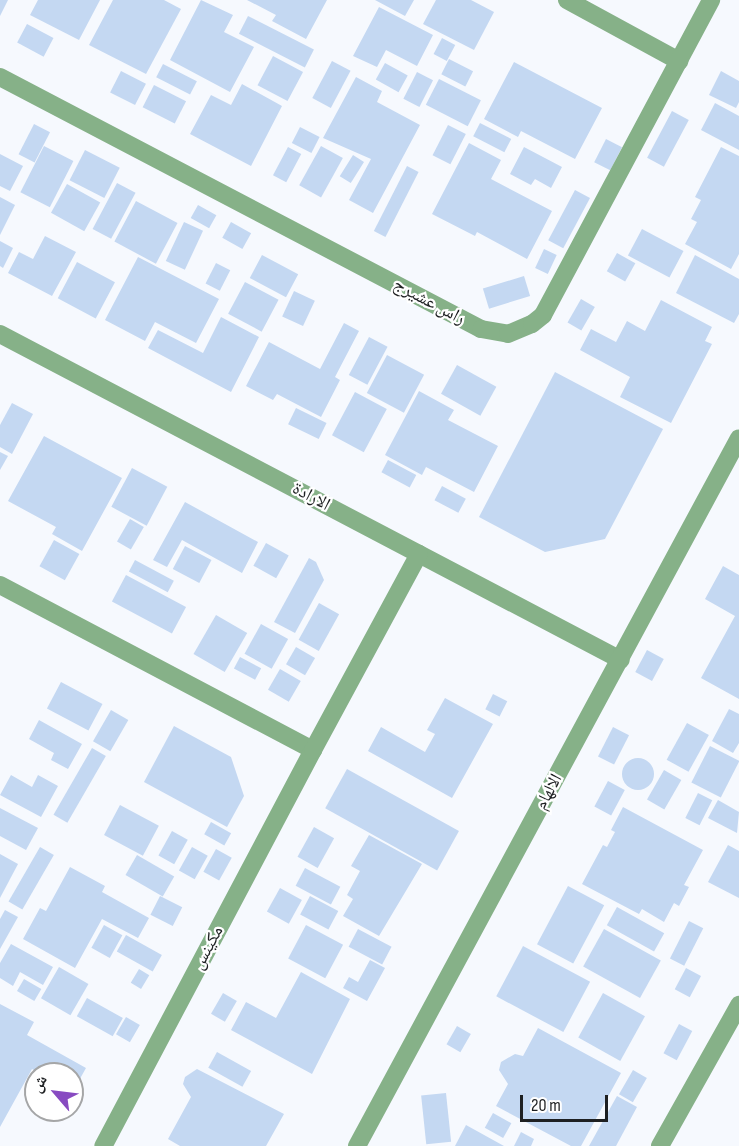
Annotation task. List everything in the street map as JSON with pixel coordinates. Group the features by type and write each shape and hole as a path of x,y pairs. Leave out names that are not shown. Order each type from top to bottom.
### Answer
{"street":[{"path":"567,0 679,61"},
{"name":"راس عشيرج","path":"0,76 481,329 508,334 527,327 543,315 711,0"},
{"name":"الارادة","path":"0,334 621,660"},
{"name":"الالهام","path":"357,1146 739,438"},
{"name":"مكينس","path":"103,1146 419,554"},
{"path":"1,587 313,750"},
{"path":"660,1146 739,1005"}],"building":[{"path":"0,0 8,0 0,16"},
{"path":"38,0 100,0 79,40 30,15"},
{"path":"113,0 164,0 181,9 146,74 89,45"},
{"path":"201,0 233,15 224,32 254,47 230,92 170,60"},
{"path":"247,0 327,0 306,39 272,21 276,15"},
{"path":"375,0 414,0 405,16"},
{"path":"436,0 471,0 494,12 474,50 423,24"},
{"path":"379,7 433,35 417,66 386,50 377,67 353,56"},
{"path":"248,16 314,50 305,67 239,34"},
{"path":"27,24 53,38 44,57 17,43"},
{"path":"442,38 455,45 447,61 434,54"},
{"path":"273,56 303,72 288,101 258,85"},
{"path":"449,59 473,71 465,86 441,74"},
{"path":"332,61 351,71 331,108 312,98"},
{"path":"514,62 602,108 575,159 521,131 518,137 484,119"},
{"path":"385,63 408,76 399,92 376,80"},
{"path":"163,64 197,81 190,95 156,77"},
{"path":"121,71 146,84 135,105 110,92"},
{"path":"721,71 739,81 739,102 736,108 709,95"},
{"path":"417,72 433,80 419,107 403,99"},
{"path":"356,77 382,91 377,102 420,125 373,213 349,200 371,159 323,138"},
{"path":"439,79 481,100 468,126 426,105"},
{"path":"242,84 282,106 251,166 190,134 211,95 231,105"},
{"path":"154,85 186,101 175,124 143,107"},
{"path":"715,103 739,116 739,150 701,130"},
{"path":"672,111 689,120 664,167 647,158"},
{"path":"480,123 511,139 504,152 473,136"},
{"path":"34,124 50,132 35,162 19,154"},
{"path":"448,125 466,134 450,164 433,155"},
{"path":"300,127 320,137 311,153 292,143"},
{"path":"606,139 622,147 610,170 594,162"},
{"path":"469,143 501,160 491,179 552,211 527,259 477,232 475,236 432,214"},
{"path":"44,146 73,161 50,207 20,192"},
{"path":"321,146 343,158 321,197 299,185"},
{"path":"288,147 301,154 286,182 273,175"},
{"path":"524,147 562,167 551,188 535,179 531,185 510,174"},
{"path":"721,147 739,156 739,254 731,269 685,244 697,222 691,219 701,200 695,197"},
{"path":"85,150 120,168 104,198 70,180"},
{"path":"0,154 23,166 10,191 0,186"},
{"path":"353,155 364,162 351,183 340,176"},
{"path":"407,166 419,172 385,237 374,231"},
{"path":"117,183 136,193 111,239 93,229"},
{"path":"67,184 100,202 84,231 51,213"},
{"path":"575,190 590,198 563,248 548,240"},
{"path":"0,197 15,205 0,235"},
{"path":"136,201 177,223 156,264 114,242"},
{"path":"198,205 216,215 209,228 191,218"},
{"path":"184,222 203,231 185,270 166,261"},
{"path":"231,222 251,233 242,249 222,238"},
{"path":"642,229 683,251 669,278 628,255"},
{"path":"45,236 76,252 52,296 8,273 19,252 33,259"},
{"path":"0,241 13,248 3,268 0,266"},
{"path":"544,249 557,255 548,274 535,268"},
{"path":"617,253 635,263 625,282 607,271"},
{"path":"262,255 298,274 286,297 250,278"},
{"path":"695,255 739,279 739,314 734,323 676,293"},
{"path":"138,257 219,299 196,343 155,322 145,341 105,320"},
{"path":"77,262 115,282 96,318 58,298"},
{"path":"216,263 230,270 220,291 206,283"},
{"path":"524,276 530,296 489,309 483,289"},
{"path":"245,282 279,300 262,332 228,314"},
{"path":"294,291 315,301 303,326 282,316"},
{"path":"581,299 595,307 581,330 568,322"},
{"path":"661,300 712,327 705,341 712,344 671,423 620,397 630,377 580,350 591,329 616,342 627,321 645,331"},
{"path":"221,317 259,337 231,392 148,348 158,330 203,353"},
{"path":"344,323 359,331 335,377 340,380 321,417 277,394 273,400 246,386 269,342 320,369"},
{"path":"369,337 388,347 367,385 349,375"},
{"path":"387,355 424,375 404,413 367,393"},
{"path":"457,365 496,387 480,416 441,394"},
{"path":"555,372 663,429 605,539 545,552 479,517"},
{"path":"419,391 454,410 448,420 498,446 474,492 426,467 422,475 385,455"},
{"path":"355,392 387,409 364,452 332,435"},
{"path":"12,403 33,414 12,454 0,447 0,425"},
{"path":"296,408 327,423 319,439 288,424"},
{"path":"44,436 122,478 82,551 52,534 56,527 8,501"},
{"path":"0,452 8,456 0,470"},
{"path":"388,460 416,475 410,487 381,472"},
{"path":"132,468 167,487 147,526 111,507"},
{"path":"442,486 466,499 458,513 434,500"},
{"path":"185,502 258,542 242,573 182,540 167,567 153,560"},
{"path":"130,519 144,527 131,550 117,542"},
{"path":"54,540 79,554 65,580 39,566"},
{"path":"266,543 289,556 276,578 253,566"},
{"path":"185,546 211,560 199,583 173,569"},
{"path":"309,558 316,562 324,580 295,633 274,622"},
{"path":"135,560 174,581 168,592 129,571"},
{"path":"723,566 739,575 739,699 701,678 735,616 705,599"},
{"path":"126,575 186,607 172,633 112,601"},
{"path":"319,603 339,614 319,651 299,640"},
{"path":"216,615 247,633 225,672 194,654"},
{"path":"261,624 288,639 272,669 245,654"},
{"path":"296,647 315,658 305,675 286,664"},
{"path":"647,650 664,659 652,681 635,672"},
{"path":"240,657 261,668 255,680 234,668"},
{"path":"280,669 301,681 289,702 268,690"},
{"path":"61,682 102,704 88,731 47,708"},
{"path":"493,694 507,701 500,716 485,709"},
{"path":"445,698 493,724 452,798 368,751 381,727 425,752 435,734 427,730"},
{"path":"729,709 739,714 739,743 733,753 712,741"},
{"path":"111,710 128,720 110,751 93,741"},
{"path":"39,720 82,744 68,769 51,760 54,753 29,739"},
{"path":"687,723 709,735 689,772 667,760"},
{"path":"174,726 231,757 244,796 227,827 144,782"},
{"path":"613,727 629,735 614,765 598,756"},
{"path":"710,746 739,761 721,798 691,783"},
{"path":"92,748 106,756 67,823 54,815"},
{"path":"638,758 649,763 654,774 649,785 638,790 627,785 622,774 627,763"},
{"path":"347,769 459,831 437,870 325,808"},
{"path":"664,770 681,780 664,809 647,799"},
{"path":"11,775 32,787 38,775 58,786 41,817 0,795"},
{"path":"608,781 625,790 611,816 594,807"},
{"path":"698,793 712,800 700,825 685,818"},
{"path":"718,800 739,812 737,833 708,818"},
{"path":"120,805 159,826 143,856 104,835"},
{"path":"623,807 703,850 684,885 689,887 679,906 674,903 664,922 642,909 639,914 582,884 603,845 607,847 615,832 611,830"},
{"path":"0,808 38,828 26,850 0,836"},
{"path":"211,822 231,833 224,845 204,834"},
{"path":"314,827 334,838 318,868 298,857"},
{"path":"172,831 188,840 174,864 158,855"},
{"path":"369,835 422,864 379,936 343,916 353,899 347,895 360,871 351,866"},
{"path":"728,845 739,851 739,898 708,882"},
{"path":"40,847 54,855 22,910 8,902"},
{"path":"192,847 208,856 195,879 179,871"},
{"path":"216,849 232,858 219,880 203,872"},
{"path":"0,854 18,864 0,898"},
{"path":"137,855 174,876 163,896 126,875"},
{"path":"70,867 105,886 102,892 149,918 138,938 102,919 75,968 23,939 40,908 46,911"},
{"path":"305,868 340,887 331,904 296,886"},
{"path":"568,886 604,905 573,964 537,944"},
{"path":"280,888 302,900 289,924 267,912"},
{"path":"160,896 182,907 173,926 150,915"},
{"path":"310,896 338,911 328,930 300,915"},
{"path":"617,907 664,933 654,952 607,925"},
{"path":"5,910 18,917 0,949 0,919"},
{"path":"689,921 703,928 684,966 670,958"},
{"path":"104,925 122,935 110,958 91,948"},
{"path":"306,925 343,945 325,978 288,959"},
{"path":"358,929 392,947 382,964 349,947"},
{"path":"604,929 661,961 640,998 583,967"},
{"path":"126,935 162,955 153,971 117,952"},
{"path":"11,944 53,967 43,985 20,972 13,986 0,978 0,963"},
{"path":"523,946 590,982 563,1032 496,996"},
{"path":"370,960 385,968 367,1001 343,988 349,977 358,982"},
{"path":"59,967 88,984 70,1015 41,998"},
{"path":"686,968 701,976 690,997 675,989"},
{"path":"139,969 149,975 141,989 131,983"},
{"path":"301,972 350,999 312,1074 231,1030 246,1002 276,1018"},
{"path":"24,979 41,989 34,1001 17,991"},
{"path":"223,993 237,1001 225,1022 211,1014"},
{"path":"603,993 645,1016 620,1061 578,1038"},
{"path":"87,998 123,1018 113,1036 77,1016"},
{"path":"0,1004 34,1022 27,1035 75,1062 24,1062 24,1084 0,1127"},
{"path":"126,1017 140,1025 130,1042 116,1034"},
{"path":"679,1024 692,1031 677,1060 664,1053"},
{"path":"457,1026 471,1034 460,1052 447,1044"},
{"path":"538,1028 621,1073 581,1146 571,1146 496,1106 508,1084 499,1070 501,1062 515,1054 523,1056"},
{"path":"217,1052 251,1071 242,1087 208,1068"},
{"path":"197,1069 284,1114 266,1146 180,1146 168,1139 191,1097 183,1084 185,1077"},
{"path":"633,1070 647,1078 633,1102 619,1094"},
{"path":"446,1093 451,1142 426,1144 421,1096"},
{"path":"617,1096 637,1107 616,1146 589,1146"},
{"path":"493,1113 511,1123 503,1138 485,1128"},
{"path":"466,1125 504,1146 455,1146"},
{"path":"521,1132 534,1139 531,1146 514,1146"}]}
